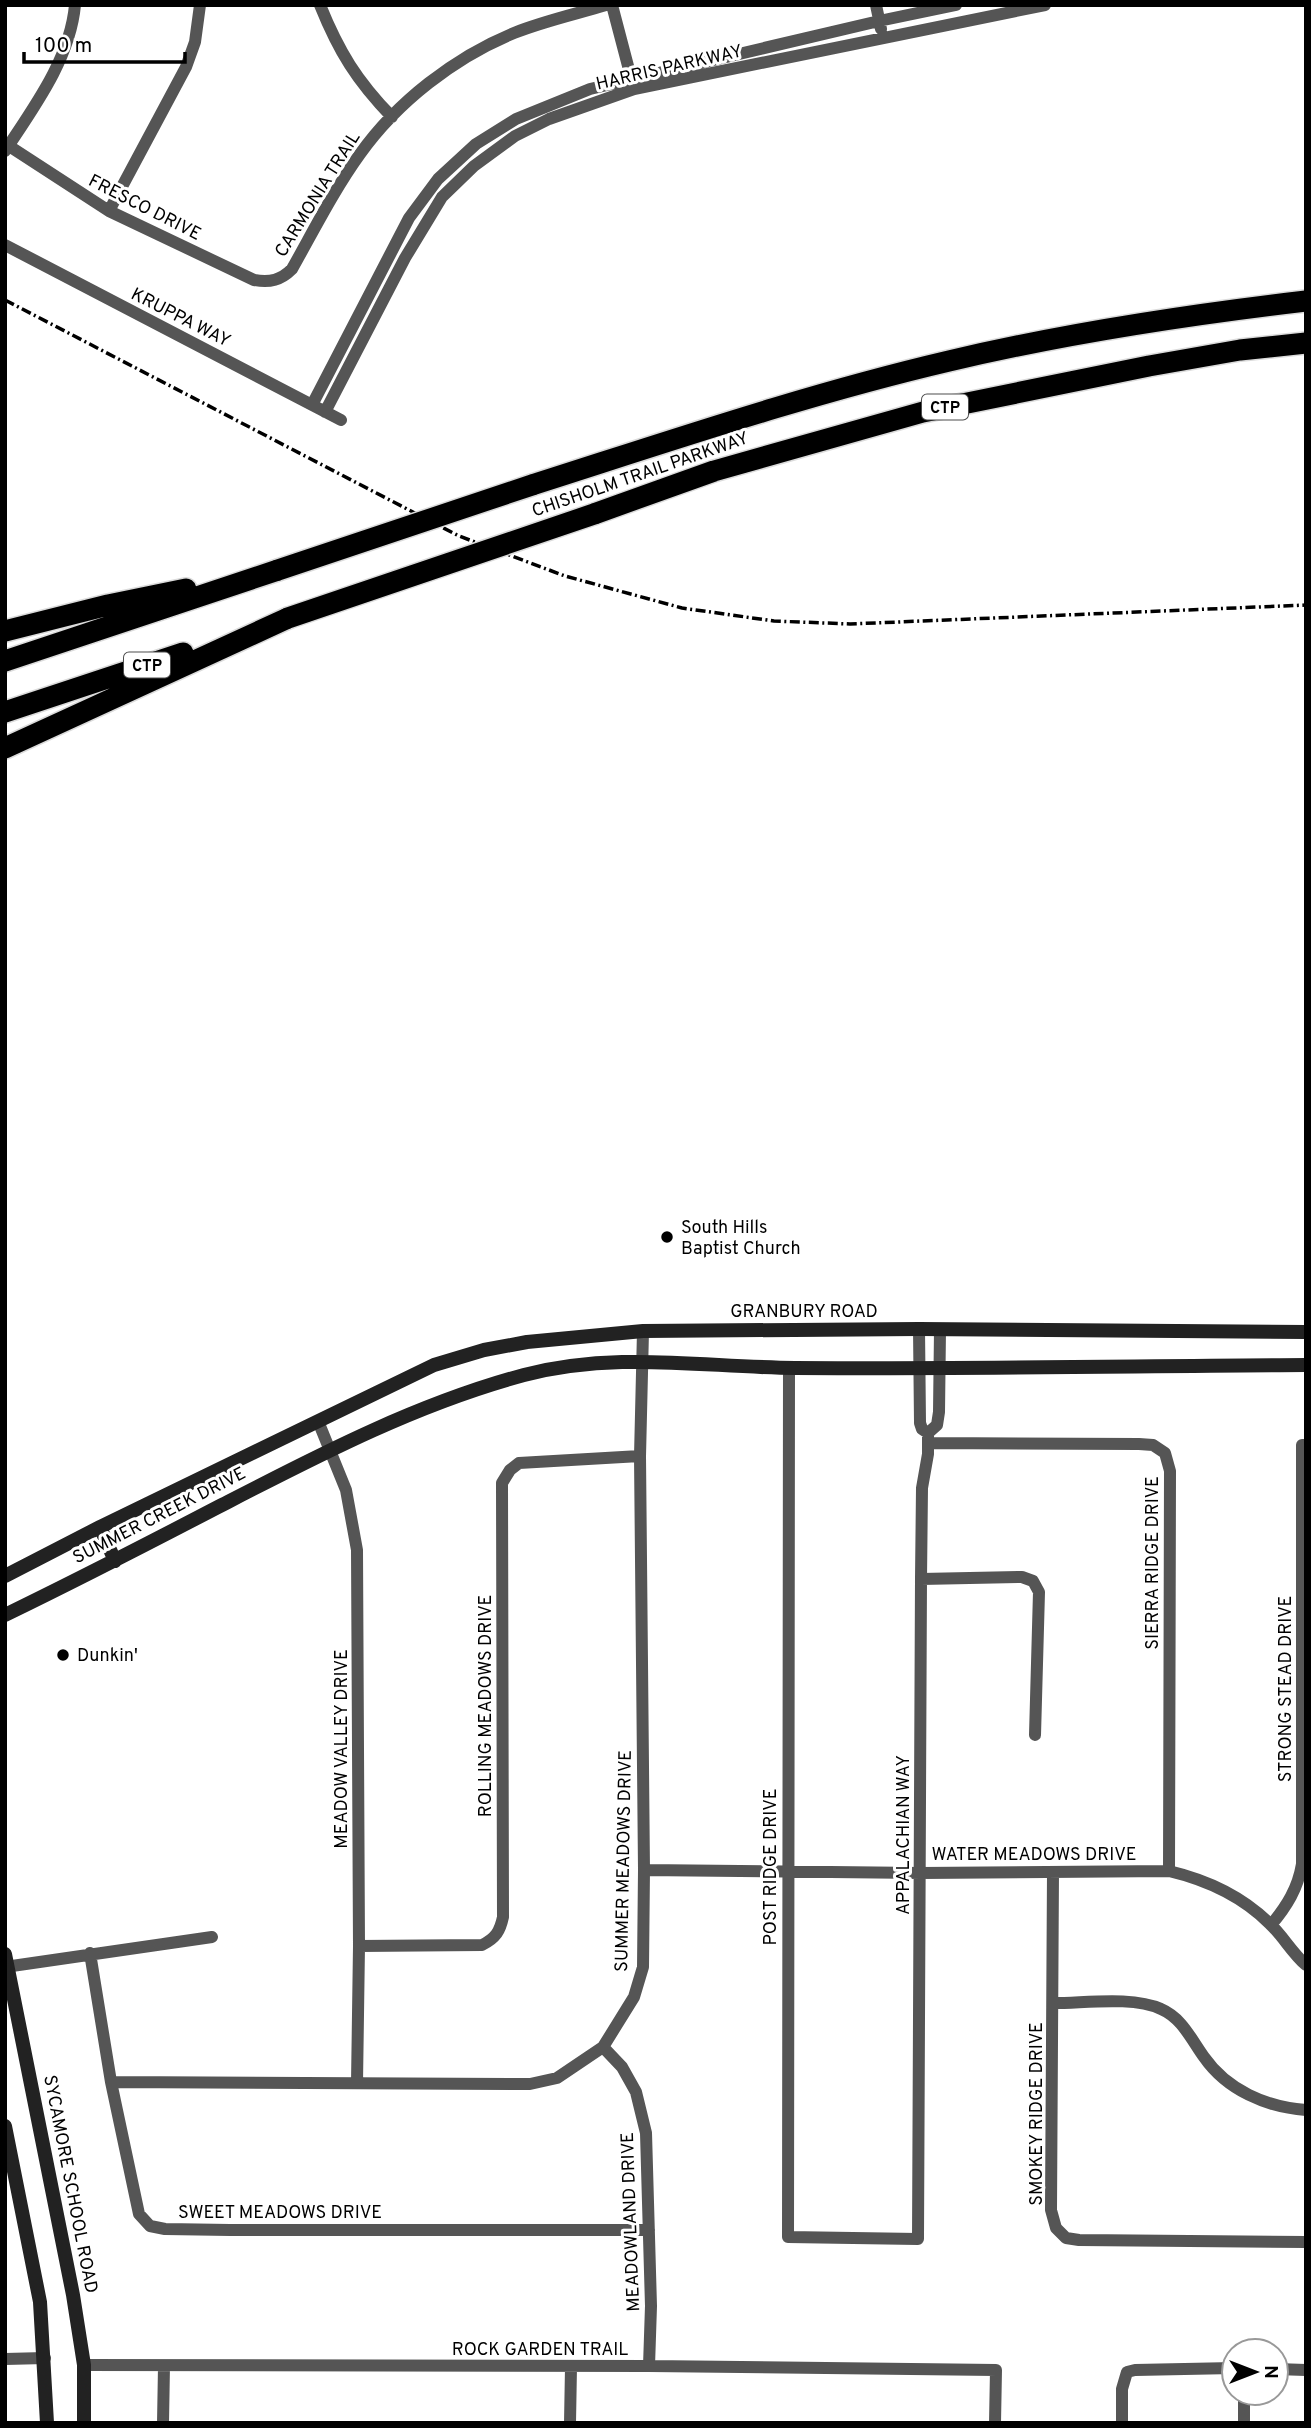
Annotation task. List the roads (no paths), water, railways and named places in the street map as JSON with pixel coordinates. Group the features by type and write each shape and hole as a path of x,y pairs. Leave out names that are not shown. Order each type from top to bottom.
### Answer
{"highway":[{"name":"CHISHOLM TRAIL PARKWAY","path":"5,661 532,485 768,410 947,361 1022,345 1162,320 1306,300"},
{"name":"CHISHOLM TRAIL PARKWAY","path":"5,712 714,471 923,412 1149,366 1240,350 1306,343"},
{"path":"5,631 108,605 278,570"},
{"path":"5,748 288,618"}],"main road":[{"name":"GRANBURY ROAD","path":"318,1421 434,1365 484,1350 527,1342 643,1331 919,1329 1306,1332"},
{"path":"330,1449 446,1399 526,1374 589,1363 644,1360 789,1368 1306,1365"},
{"name":"SUMMER CREEK DRIVE","path":"5,1576 318,1421"},
{"name":"SUMMER CREEK DRIVE","path":"5,1615 330,1449"},
{"path":"100,1527 115,1561"},
{"name":"SYCAMORE SCHOOL ROAD","path":"6,1963 74,2295 84,2365 84,2423"},
{"path":"5,2126 40,2302 47,2423"}],"street":[{"path":"7,149 45,89 63,52 75,5"},
{"path":"109,211 187,67 195,42 200,5"},
{"path":"320,5 348,64 365,88 392,117"},
{"path":"609,5 633,83"},
{"name":"CARMONIA TRAIL","path":"274,280 284,277 292,268 360,154 392,117 437,78 465,59 514,33 609,5"},
{"path":"876,5 883,38"},
{"name":"HARRIS PARKWAY","path":"325,412 425,222 452,186 515,136 633,83 879,21 956,5"},
{"name":"HARRIS PARKWAY","path":"312,405 409,218 438,179 476,144 516,119 590,89 883,38 1045,5"},
{"name":"FRESCO DRIVE","path":"7,149 109,211 254,280 274,280"},
{"name":"KRUPPA WAY","path":"5,245 341,420"},
{"name":"APPALACHIAN WAY","path":"919,1329 920,1423 928,1438"},
{"name":"APPALACHIAN WAY","path":"918,2239 922,1488 928,1438 937,1425 939,1412 940,1330"},
{"name":"SUMMER MEADOWS DRIVE","path":"111,2082 530,2084 557,2078 603,2047 635,1997 642,1967 645,1870 640,1456 643,1331"},
{"name":"POST RIDGE DRIVE","path":"789,1368 788,2237 918,2239"},
{"name":"MEADOW VALLEY DRIVE","path":"318,1421 346,1490 357,1550 358,2083"},
{"name":"SIERRA RIDGE DRIVE","path":"928,1438 1139,1444 1153,1445 1165,1453 1170,1471 1169,1871"},
{"name":"STRONG STEAD DRIVE","path":"1271,1925 1295,1891 1301,1874 1303,1853 1304,1445"},
{"name":"ROLLING MEADOWS DRIVE","path":"359,1946 482,1945 492,1940 500,1930 503,1917 502,1483 510,1470 519,1464 640,1456"},
{"path":"921,1579 1022,1577 1033,1581 1039,1592 1035,1735"},
{"name":"WATER MEADOWS DRIVE","path":"645,1870 921,1873 1169,1871 1223,1889 1250,1907 1271,1925 1306,1965"},
{"name":"SMOKEY RIDGE DRIVE","path":"1053,1872 1051,2210 1056,2228 1066,2238 1306,2242"},
{"path":"6,1963 212,1937"},
{"name":"SWEET MEADOWS DRIVE","path":"90,1953 111,2082 139,2214 150,2225 165,2229 230,2230 649,2230"},
{"path":"1054,2003 1142,2003 1163,2010 1182,2024 1216,2072 1238,2089 1274,2105 1306,2110"},
{"name":"MEADOWLAND DRIVE","path":"603,2047 622,2067 636,2092 646,2133 649,2366"},
{"path":"5,2359 45,2358"},
{"name":"ROCK GARDEN TRAIL","path":"84,2365 996,2370 995,2423"},
{"path":"163,2423 164,2366"},
{"path":"570,2423 571,2367"},
{"path":"1122,2423 1122,2389 1127,2372 1220,2368"}],"railway":[{"path":"5,300 459,536 565,576 682,608 774,621 850,624 1306,605"}],"place":[{"name":"South Hills Baptist Church","path":"667,1237"},
{"name":"Dunkin'","path":"63,1655"}]}
